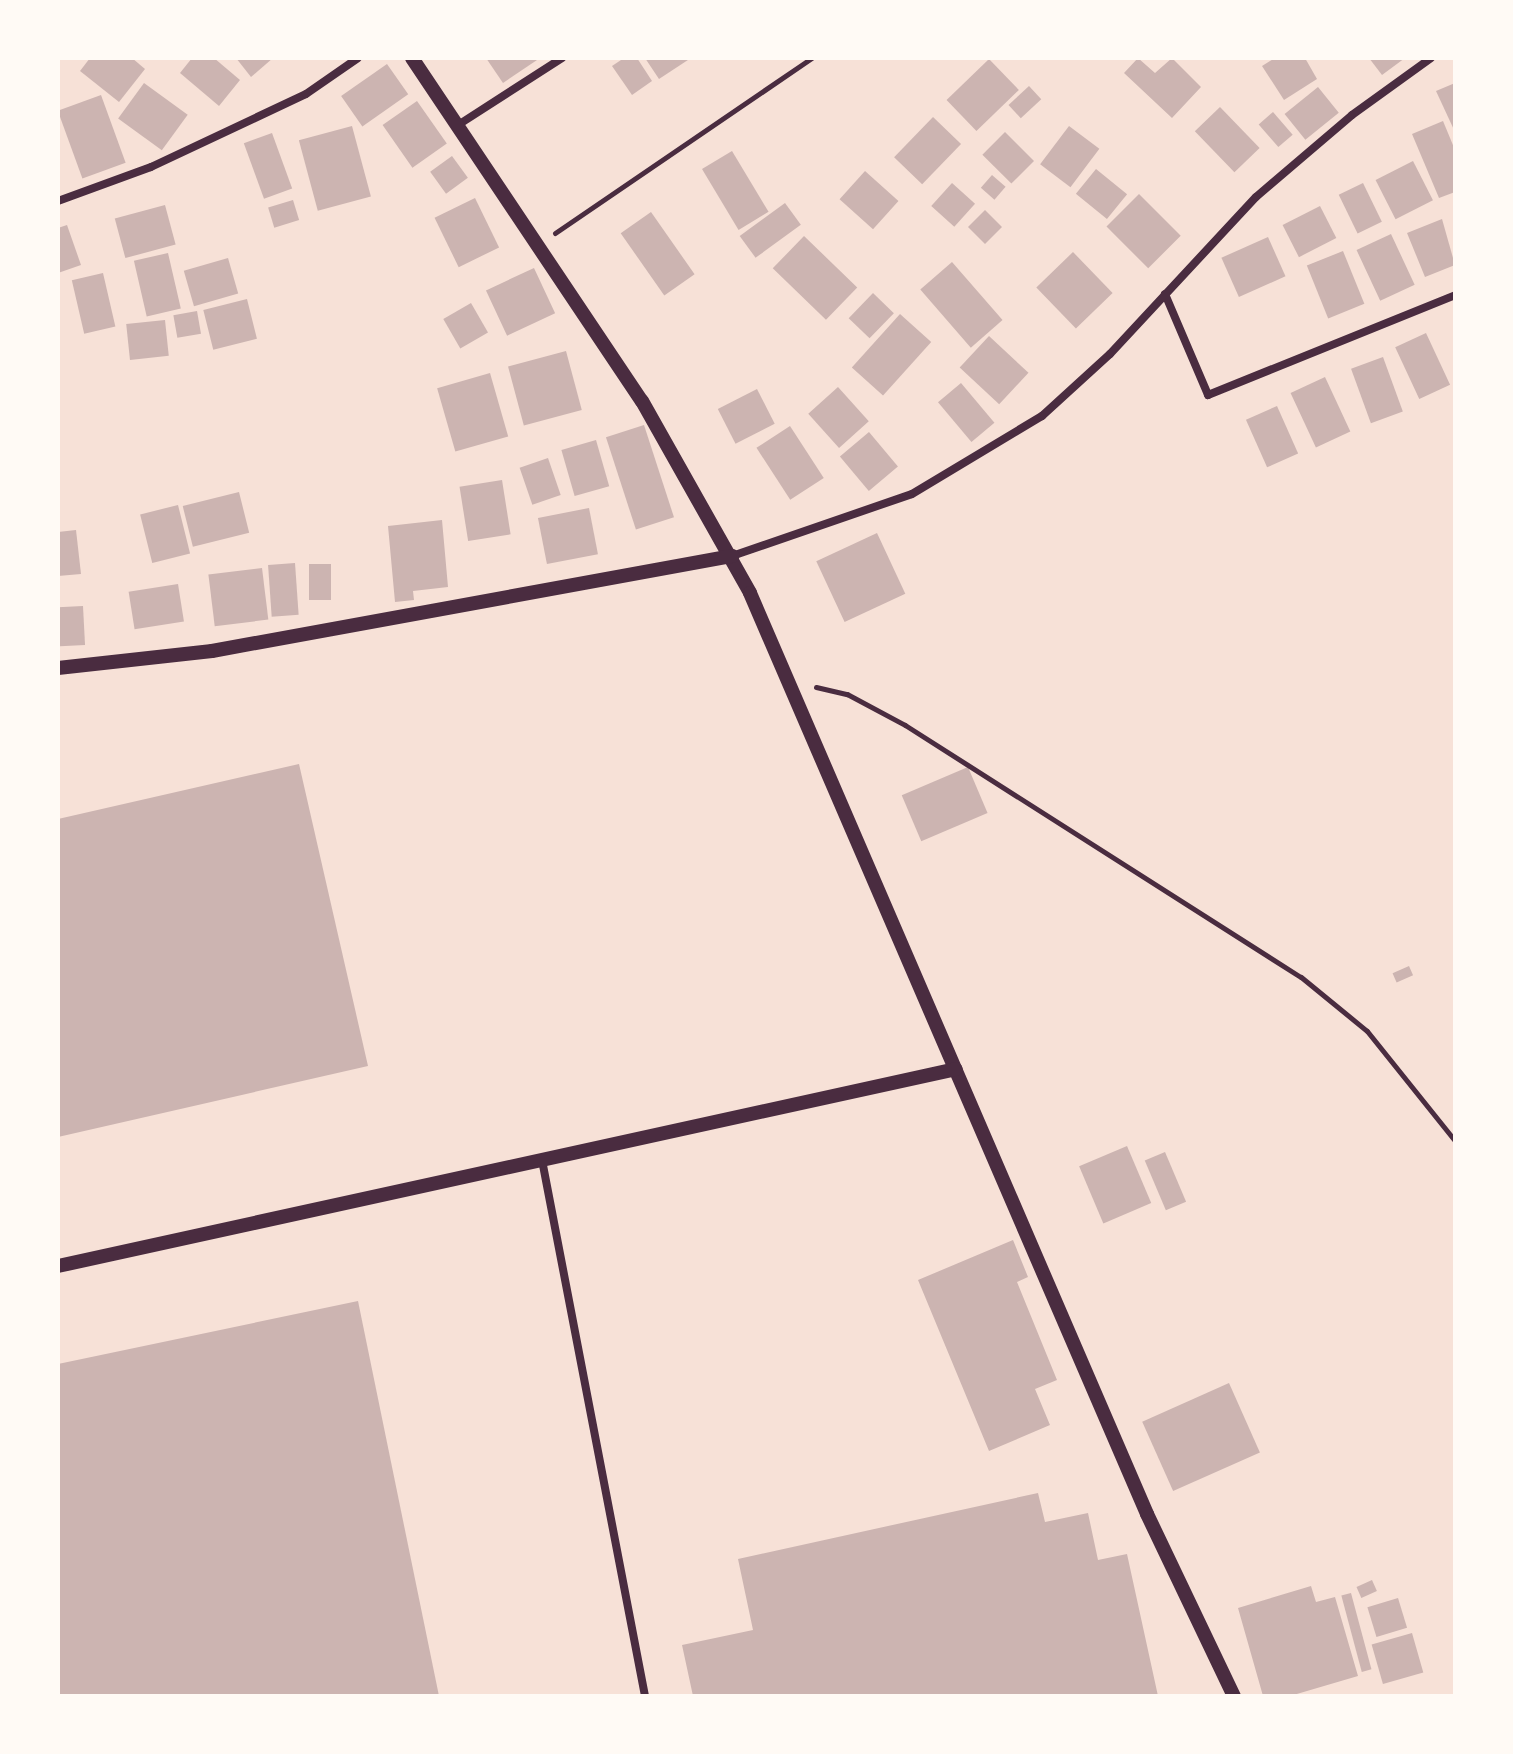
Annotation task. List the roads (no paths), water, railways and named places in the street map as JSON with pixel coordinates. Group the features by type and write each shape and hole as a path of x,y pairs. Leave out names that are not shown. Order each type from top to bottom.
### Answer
{"street":[{"path":"58,201 151,167 306,94 358,58"},
{"path":"412,58 665,438 732,556 791,685 1147,1514 1234,1696"},
{"path":"458,125 562,58"},
{"path":"58,668 225,649 732,556 881,507 1017,434 1076,388 1280,176 1431,58"},
{"path":"1165,294 1208,395 1455,295"},
{"path":"58,1266 956,1069"},
{"path":"542,1160 645,1696"}]}
